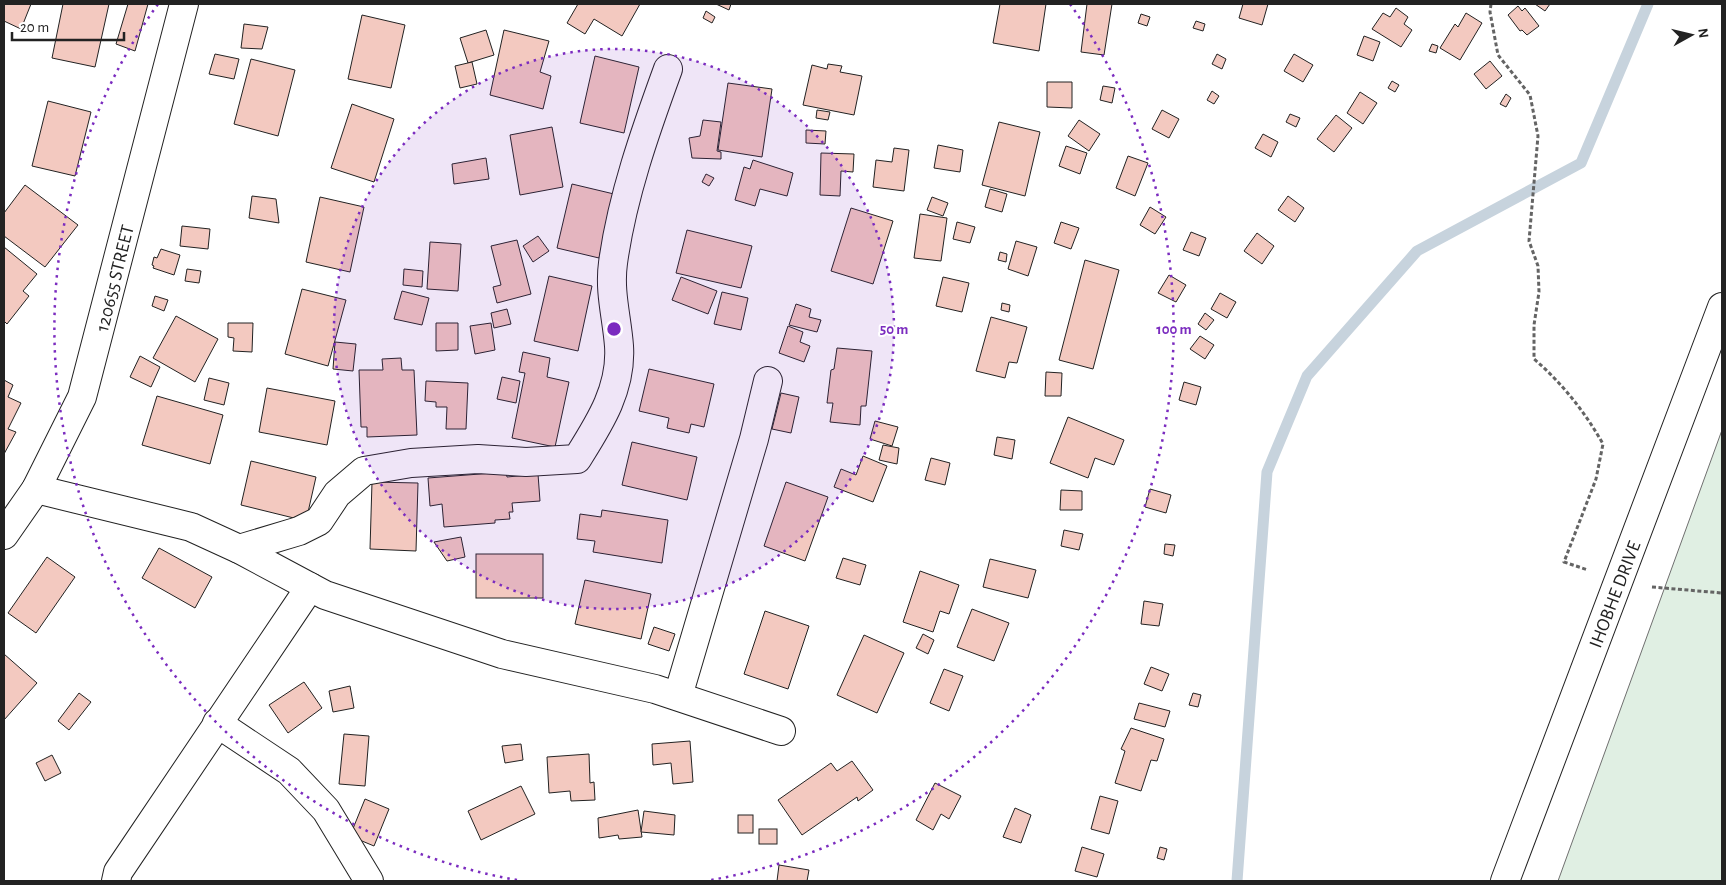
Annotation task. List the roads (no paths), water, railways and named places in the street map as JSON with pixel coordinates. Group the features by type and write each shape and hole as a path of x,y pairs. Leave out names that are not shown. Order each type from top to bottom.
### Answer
{"street":[{"name":"120655 STREET","path":"4,535 36,489 82,397 184,4"},
{"path":"239,549 299,531 319,521 338,494 364,471 411,463 478,459 526,462 577,459 608,407 618,374 619,347 610,283 613,260 639,148 668,69"},
{"name":"IHOBHE DRIVE","path":"1505,881 1722,307"},
{"path":"678,696 754,439 768,381"},
{"path":"36,489 191,527 239,549 325,595 502,654 655,688 781,730"},
{"path":"116,881 118,872 310,587"},
{"path":"217,723 289,771 326,810 369,881"}],"waterway":[{"path":"1237,881 1267,472 1307,376 1417,251 1581,163 1648,4"}]}
